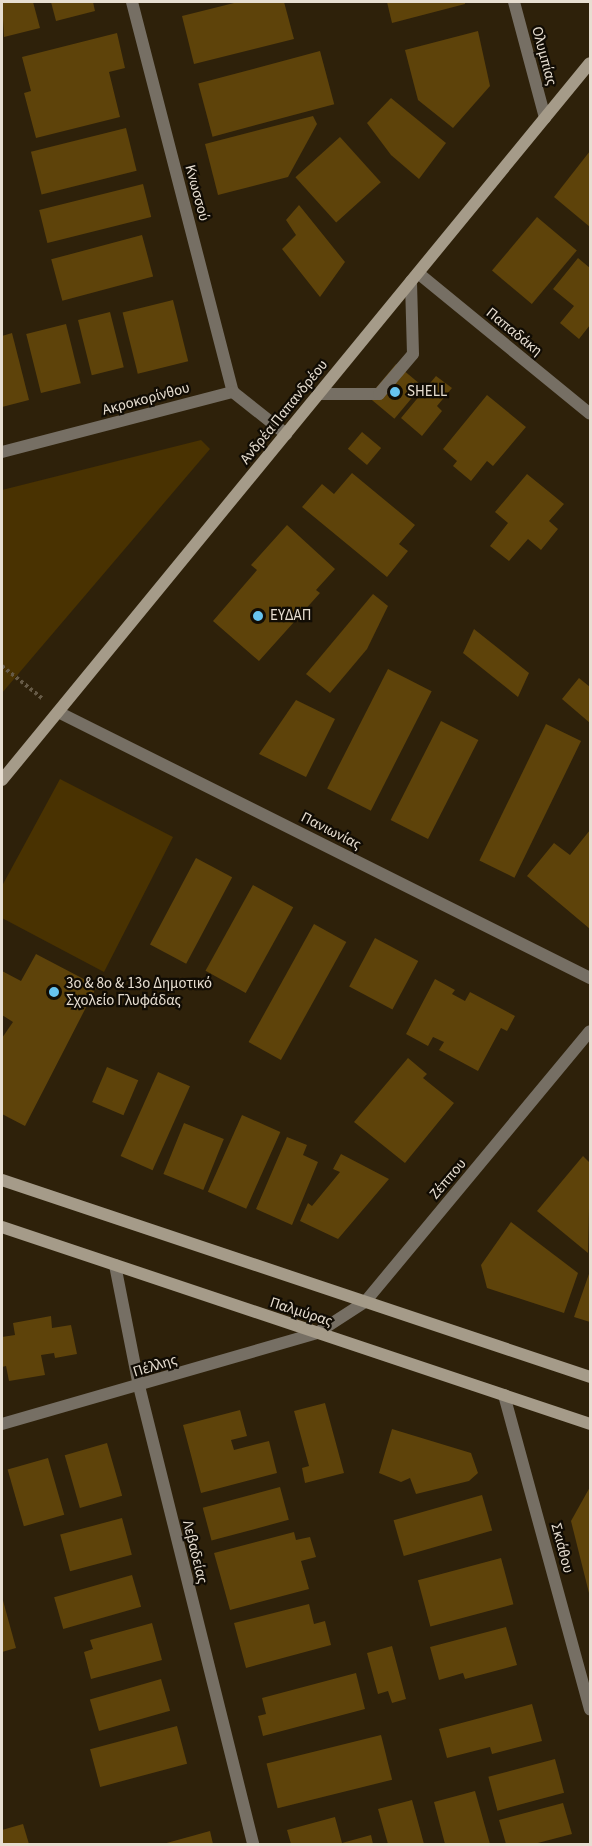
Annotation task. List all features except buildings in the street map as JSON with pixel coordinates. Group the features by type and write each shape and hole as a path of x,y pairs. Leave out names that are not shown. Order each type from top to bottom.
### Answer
{"main road":[{"name":"Ανδρέα Παπανδρέου","path":"2,780 591,63"},
{"name":"Παλμύρας","path":"2,1180 591,1377"},
{"name":"Παλμύρας","path":"2,1227 591,1424"}],"street":[{"name":"Κνωσσού","path":"132,2 233,392"},
{"name":"Ολυμπίας","path":"514,2 545,118"},
{"path":"319,394 379,394 413,354 415,277"},
{"name":"Παπαδάκη","path":"415,277 591,414"},
{"path":"233,392 286,434"},
{"name":"Ακροκορίνθου","path":"2,452 233,392"},
{"name":"Πανιωνίας","path":"58,712 591,978"},
{"name":"Ζέππου","path":"317,1333 365,1302 591,1031"},
{"name":"Λεβαδείας","path":"115,1265 139,1386 253,1845"},
{"name":"Πέλλης","path":"2,1425 317,1333"},
{"name":"Σκιάθου","path":"504,1395 591,1708"}],"path":[{"path":"2,666 58,712"}],"shaded area":[{"path":"201,440 210,449 2,693 2,490"},
{"path":"60,779 173,837 104,972 2,918 2,886"}],"place":[{"name":"SHELL","path":"395,392"},
{"name":"ΕΥΔΑΠ","path":"258,616"},
{"name":"3ο & 8ο & 13ο Δημοτικό Σχολείο Γλυφάδας","path":"54,992"}]}
